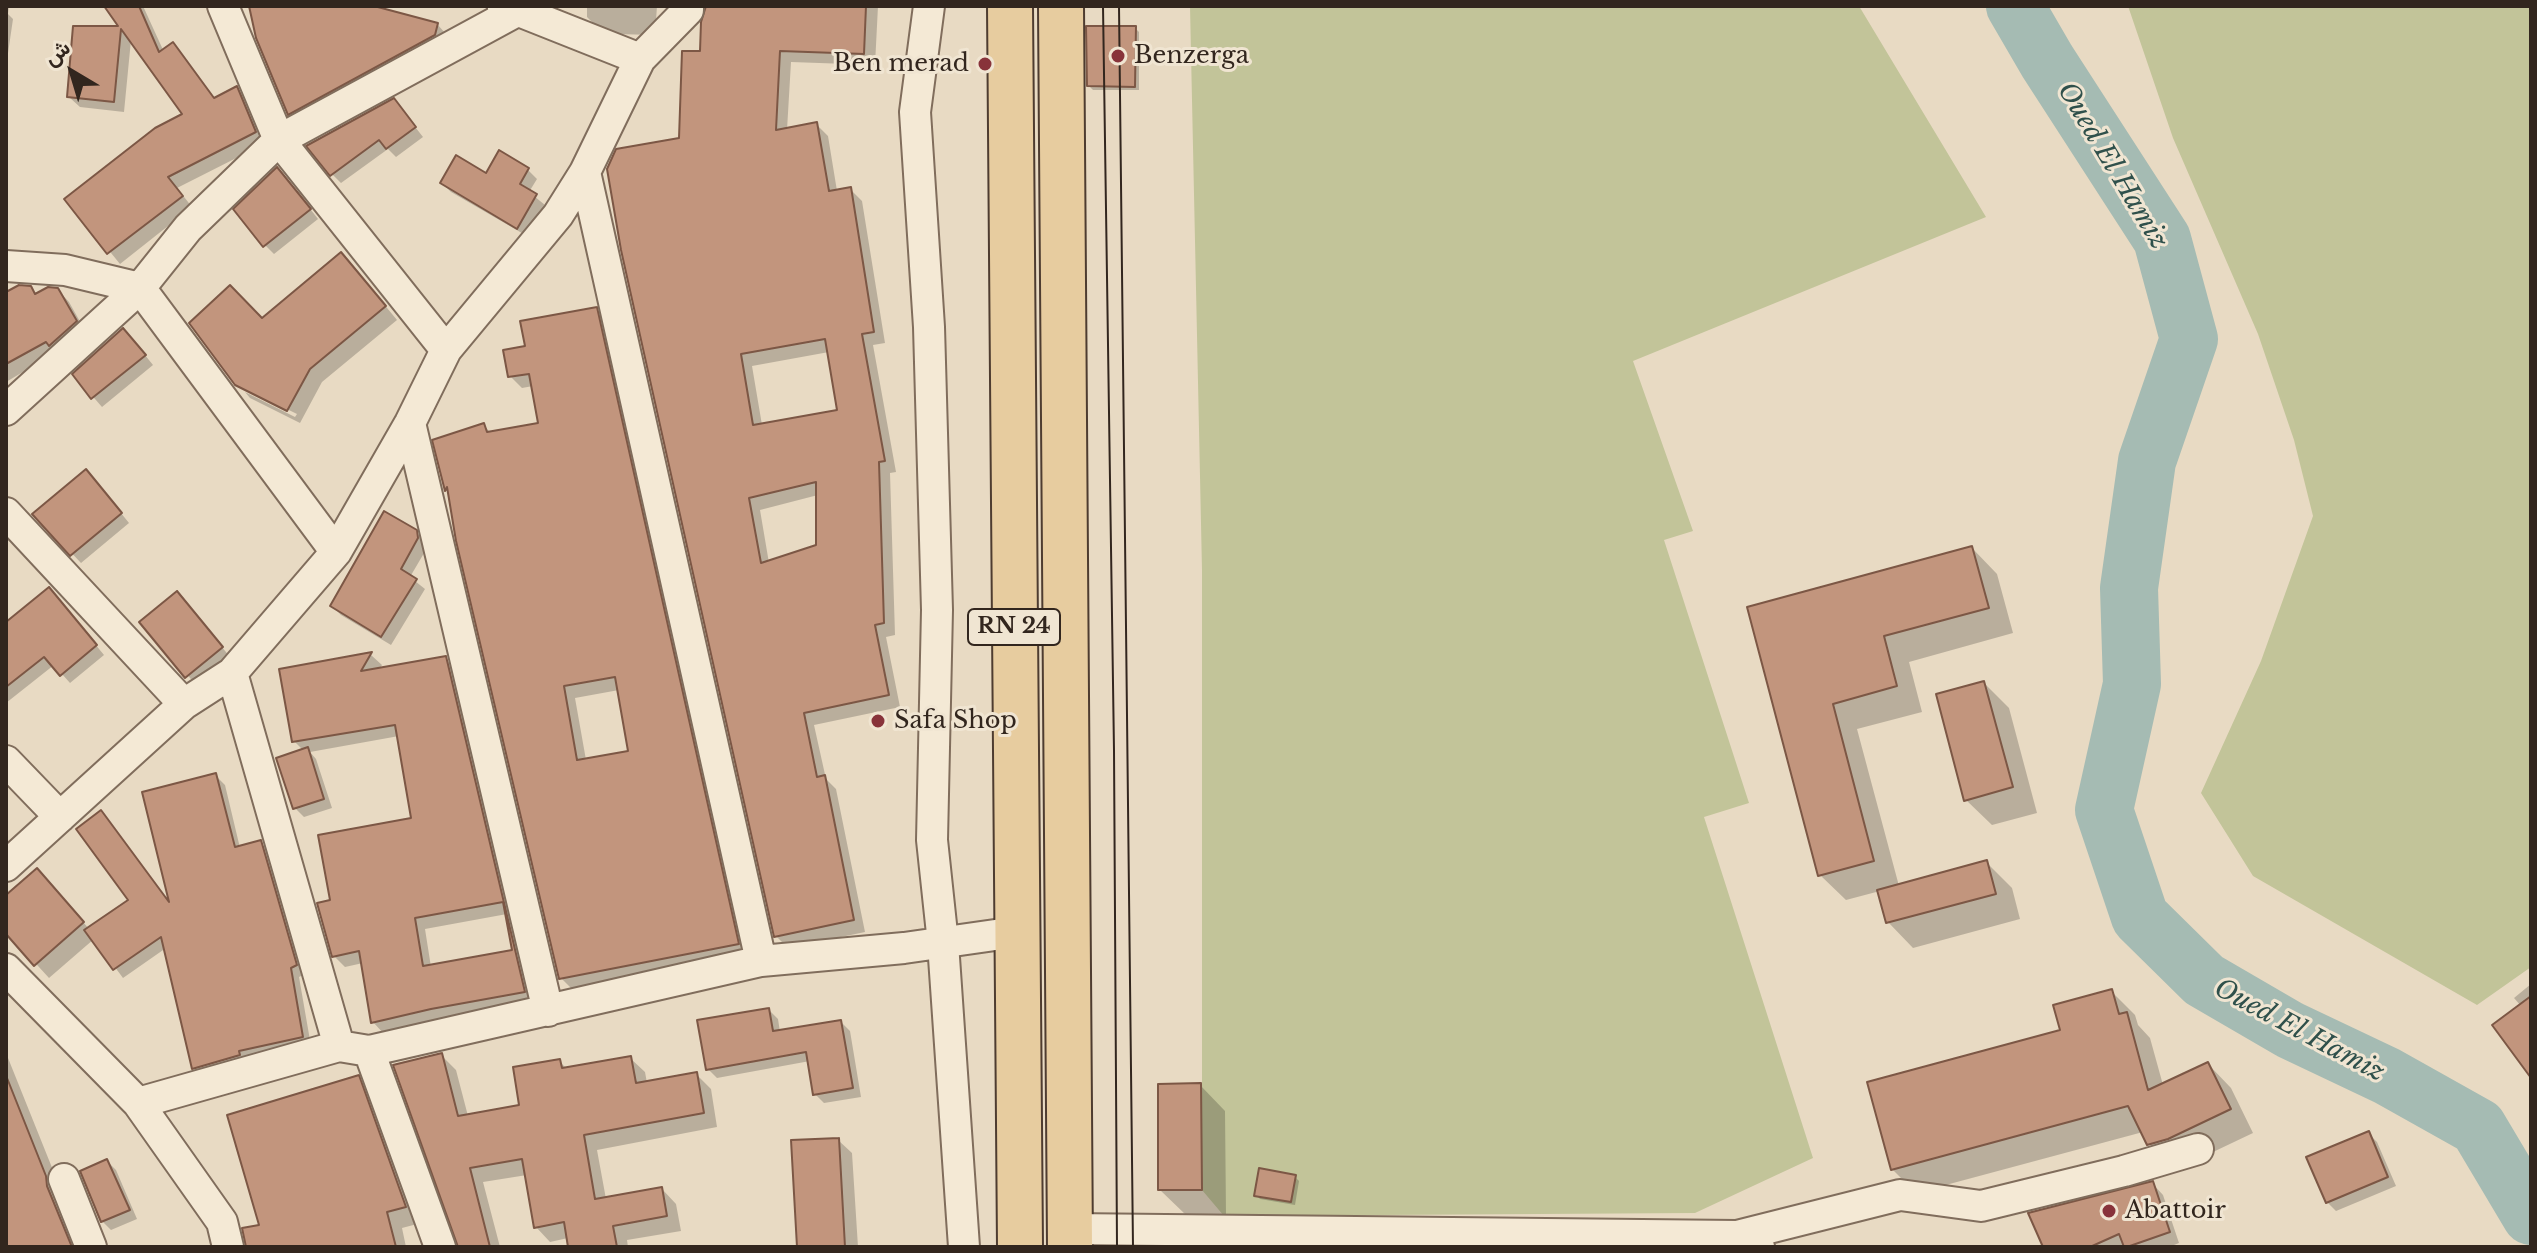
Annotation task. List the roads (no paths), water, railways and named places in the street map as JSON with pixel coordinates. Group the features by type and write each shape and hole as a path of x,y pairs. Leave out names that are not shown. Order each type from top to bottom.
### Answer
{"main road":[{"name":"RN 24","path":"1010,6 1020,1247"},
{"name":"RN 24","path":"1061,6 1070,1238"}],"street":[{"path":"223,6 279,140 446,350"},
{"path":"6,866 184,704 232,673 336,552 410,423 446,350 558,215 585,172 640,59 688,10 688,6"},
{"path":"929,6 915,112 929,327 937,610 932,840 943,943 964,1247"},
{"path":"6,410 140,288 188,228 279,140 512,8 640,59"},
{"path":"585,172 761,961"},
{"path":"6,266 65,270 140,288 336,552"},
{"path":"410,423 548,1011"},
{"path":"6,513 184,704"},
{"path":"232,673 339,1046"},
{"path":"6,761 60,817"},
{"path":"138,1103 339,1046 369,1051 761,961 943,943 1016,932"},
{"path":"6,969 138,1103 222,1222 228,1247"},
{"path":"369,1051 440,1247"},
{"path":"1070,1238 1748,1241 1900,1195 1981,1206 2124,1171 2198,1149"},
{"path":"64,1179 91,1247"}],"waterway":[{"name":"Oued El Hamiz","path":"2015,6 2162,239 2189,339 2147,461 2129,588 2132,684 2104,810 2140,917 2204,980 2290,1030 2387,1076 2478,1127 2531,1216"}],"tram line":[{"path":"1103,6 1114,750 1117,1247"},
{"path":"1119,6 1133,1247"}],"place":[{"name":"Benzerga","path":"1118,56"},
{"name":"Ben merad","path":"985,64"},
{"name":"Safa Shop","path":"878,721"},
{"name":"Abattoir","path":"2109,1211"}]}
